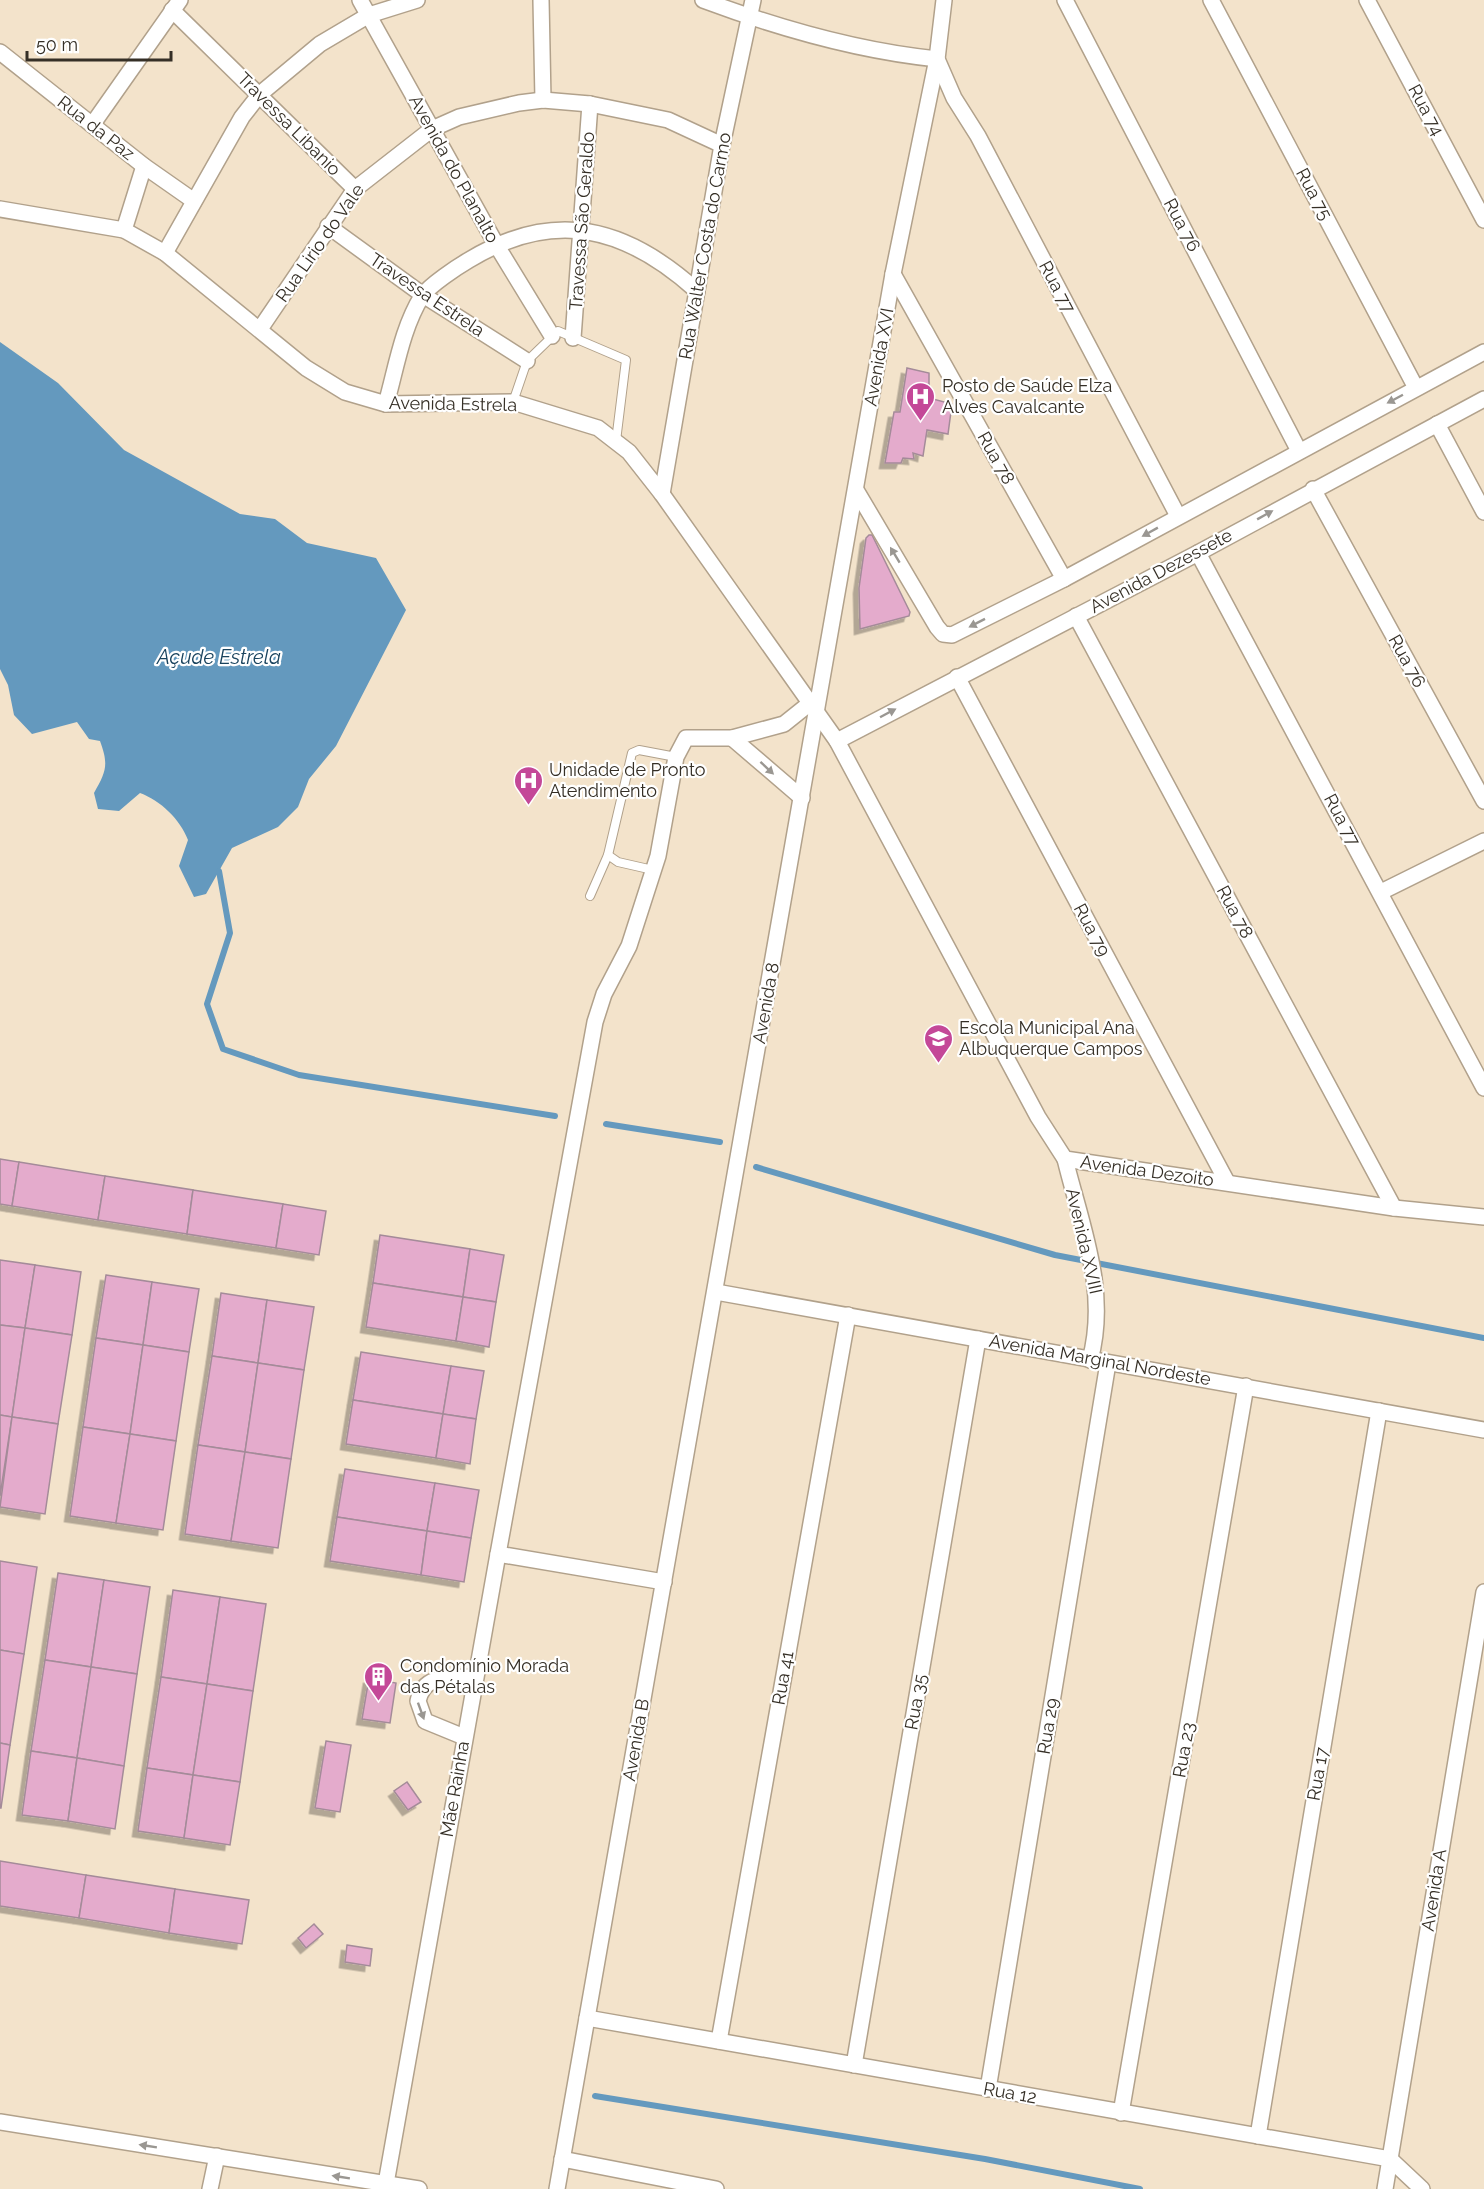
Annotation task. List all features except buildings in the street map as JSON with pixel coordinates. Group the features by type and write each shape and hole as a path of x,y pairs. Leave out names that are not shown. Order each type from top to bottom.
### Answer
{"street":[{"name":"Avenida do Planalto","path":"360,0 497,246 552,336"},
{"path":"165,253 242,117 260,94 320,44 369,15 417,0"},
{"path":"541,0 543,100"},
{"path":"703,0 750,17 883,54 937,59"},
{"name":"Rua Walter Costa do Carmo","path":"662,494 723,145 753,0"},
{"name":"Avenida XVI","path":"813,709 856,490 893,274 937,59 944,0"},
{"name":"Rua 76","path":"1065,0 1299,451"},
{"name":"Rua 75","path":"1212,0 1416,388"},
{"name":"Rua 74","path":"1367,0 1484,220"},
{"path":"92,125 176,5"},
{"name":"Travessa Libanio","path":"176,5 260,94 355,189"},
{"name":"Rua da Paz","path":"0,52 144,166 194,201"},
{"name":"Rua 77","path":"937,59 954,98 978,136 1178,516"},
{"name":"Rua Lirio do Vale","path":"261,329 355,189 432,129 478,111 543,100 591,104 668,120 723,145"},
{"name":"Travessa São Geraldo","path":"573,338 591,104"},
{"path":"124,230 144,166"},
{"name":"Avenida Estrela","path":"0,208 124,230 165,253 331,385 345,392 386,404 513,402 598,428 629,452 662,494 813,709"},
{"name":"Travessa Estrela","path":"328,226 423,295 527,361"},
{"path":"386,404 407,330 423,295 460,265 497,246 536,233 581,229 621,240 668,265 697,291"},
{"name":"Rua 78","path":"893,274 1064,579"},
{"path":"856,490 942,633 948,636 1064,579 1484,352"},
{"name":"Avenida Dezessete","path":"837,741 1198,553 1313,489 1484,399"},
{"path":"1437,424 1484,512"},
{"name":"Rua 76","path":"1313,489 1484,801"},
{"name":"Rua 77","path":"1198,553 1381,891 1484,1088"},
{"name":"Rua 78","path":"1076,616 1394,1208"},
{"name":"Rua 79","path":"957,677 1227,1182"},
{"path":"676,757 686,738 732,738 784,724 813,709"},
{"name":"Avenida Dezoito","path":"813,709 837,741 1033,1107 1065,1159 1394,1208 1484,1217"},
{"name":"Avenida 8","path":"716,1292 802,798 813,709"},
{"path":"732,738 802,798"},
{"name":"Mãe Rainha","path":"385,2186 474,1677 595,1022 604,994 629,946 653,870 676,757"},
{"path":"1381,891 1484,841"},
{"name":"Avenida XVIII","path":"1065,1159 1082,1230 1089,1249 1098,1301 1095,1341 1090,1359"},
{"name":"Avenida Marginal Nordeste","path":"716,1292 1484,1430"},
{"name":"Avenida B","path":"557,2189 716,1292"},
{"name":"Rua 41","path":"719,2041 848,1315"},
{"name":"Rua 35","path":"854,2065 978,1339"},
{"name":"Rua 29","path":"988,2089 1107,1363"},
{"name":"Rua 23","path":"1121,2113 1246,1386"},
{"name":"Rua 17","path":"1258,2136 1379,1411"},
{"path":"498,1554 664,1582"},
{"name":"Avenida A","path":"1385,2189 1484,1592"},
{"path":"464,1737 425,1721 418,1708 418,1701 423,1688 434,1680 474,1677"},
{"name":"Rua 12","path":"587,2018 1121,2113 1390,2158"},
{"path":"0,2122 217,2156 385,2186 419,2189"},
{"path":"210,2189 217,2156"},
{"path":"1390,2158 1422,2189"},
{"path":"562,2159 695,2187 716,2189"}],"lane":[{"path":"513,402 527,361 558,331 626,360 616,441"},
{"path":"590,896 608,855 632,753 639,750 676,757"},
{"path":"608,855 618,862 653,870"}],"water":[{"name":"Açude Estrela","path":"0,342 58,383 124,450 240,514 275,519 307,543 376,558 406,610 336,746 309,779 298,807 278,827 232,848 206,894 194,897 179,866 188,840 175,818 162,806 140,793 119,811 98,809 94,793 105,768 105,756 100,741 89,739 77,722 32,734 14,715 8,685 0,669"}],"waterway":[{"path":"219,871 230,933 207,1004 223,1049 299,1075 555,1116"},
{"path":"606,1124 720,1142"},
{"path":"756,1167 1055,1255 1484,1338"},
{"path":"595,2096 985,2159 1140,2189"}],"place":[{"name":"Posto de Saúde Elza Alves Cavalcante","path":"921,422"},
{"name":"Unidade de Pronto Atendimento","path":"528,806"},
{"name":"Escola Municipal Ana Albuquerque Campos","path":"938,1064"},
{"name":"Condomínio Morada das Pétalas","path":"379,1702"}]}
